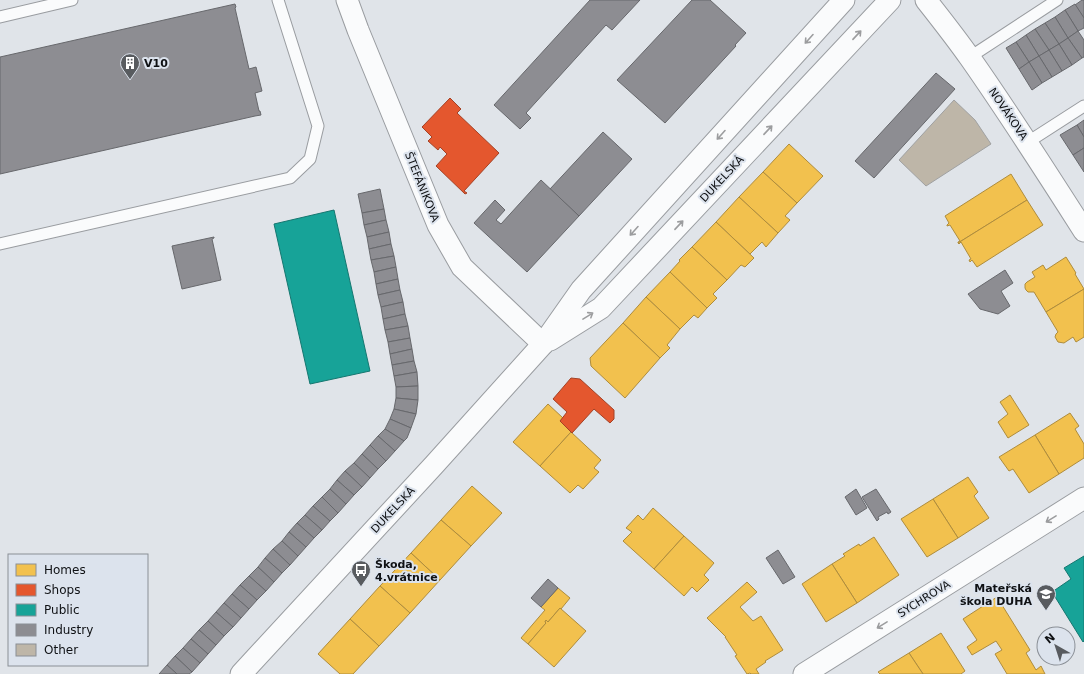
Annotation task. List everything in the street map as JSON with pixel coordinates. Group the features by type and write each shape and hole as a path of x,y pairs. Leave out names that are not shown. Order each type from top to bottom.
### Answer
{"street":[{"name":"ŠTEFÁNIKOVA","path":"347,0 361,38 438,225 462,267 543,344"},
{"name":"DUKELSKÁ","path":"241,674 434,465 543,344 581,290 844,0"},
{"name":"DUKELSKÁ","path":"543,344 601,308 890,0"},
{"name":"NOVÁKOVA","path":"926,0 970,57 1028,142 1084,232"},
{"name":"SYCHROVA","path":"804,674 1084,498"}],"lane":[{"path":"0,17 72,0"},
{"path":"0,244 290,178 310,158 318,126 278,0"},
{"path":"970,57 1056,0"},
{"path":"1028,142 1084,106"}],"building: Homes":[{"path":"789,144 823,176 797,203 763,172"},
{"path":"763,172 797,203 785,216 790,220 778,233 739,197"},
{"path":"1011,174 1027,200 958,243 960,241 950,225 947,226 949,223 945,216"},
{"path":"739,197 778,233 766,247 762,242 750,254 716,222"},
{"path":"1027,200 1043,225 977,267 972,260 970,262 969,260 971,259 961,242 959,244 958,243"},
{"path":"716,222 754,258 745,267 741,265 727,280 692,247"},
{"path":"692,247 727,280 713,294 717,298 707,308 670,272"},
{"path":"1066,257 1084,289 1046,312 1034,292 1028,292 1026,290 1025,284 1035,277 1032,272 1043,265 1046,270"},
{"path":"670,272 707,308 698,318 694,315 680,329 646,297"},
{"path":"1084,289 1084,337 1076,342 1073,337 1064,343 1058,342 1055,337 1058,332 1046,312"},
{"path":"646,297 680,329 667,345 670,348 660,358 623,323"},
{"path":"623,323 660,358 625,398 591,366 590,358"},
{"path":"1010,395 1029,425 1008,438 998,422 1008,414 1000,402"},
{"path":"548,404 563,418 560,421 571,432 540,466 513,442"},
{"path":"1070,413 1079,426 1075,429 1084,444 1084,458 1059,474 1035,435"},
{"path":"571,432 601,460 594,468 599,472 583,489 578,485 570,493 540,466"},
{"path":"1035,435 1059,474 1029,493 1013,469 1009,471 999,457"},
{"path":"968,477 978,492 974,496 989,518 958,538 933,499"},
{"path":"472,486 502,513 471,546 441,520"},
{"path":"933,499 958,538 927,557 901,519"},
{"path":"653,508 684,536 654,569 623,541 632,532 626,528 638,515 643,520"},
{"path":"441,520 471,546 440,580 411,553"},
{"path":"684,536 714,563 704,575 709,580 697,592 692,587 684,596 654,569"},
{"path":"874,537 899,575 857,603 832,564 845,556 843,554"},
{"path":"411,553 440,580 410,613 380,586"},
{"path":"832,564 857,603 826,622 802,584"},
{"path":"747,582 757,592 740,607 753,621 761,616 783,650 765,661 766,662 756,669 759,674 747,674 735,656 737,655 726,637 707,618"},
{"path":"380,586 410,613 379,646 350,619"},
{"path":"558,588 570,598 548,622 546,620 546,623 528,644 521,638 545,610 541,607"},
{"path":"997,597 1030,650 1026,653 1036,670 1041,666 1045,674 1007,674 995,654 1002,650 996,641 972,655 967,647 977,640 963,619"},
{"path":"560,608 586,631 554,667 528,644 546,623 546,620 548,622"},
{"path":"350,619 379,646 353,674 340,674 318,654"},
{"path":"941,633 965,671 961,674 923,674 909,653"},
{"path":"909,653 923,674 880,674 878,672"}],"building: Shops":[{"path":"450,98 461,109 457,113 499,153 464,191 467,193 465,194 436,166 447,154 440,147 438,150 428,141 432,137 422,127"},
{"path":"571,378 580,379 614,410 614,419 610,423 594,409 572,433 560,421 567,412 553,399"}],"building: Public":[{"path":"334,210 370,371 310,384 274,224"},
{"path":"1084,556 1083,642 1076,631 1076,626 1073,626 1052,592 1071,579 1064,568"}],"building: Industry":[{"path":"590,0 640,0 612,30 606,25 526,113 531,118 520,129 494,105"},
{"path":"692,0 710,0 746,33 735,45 736,46 665,123 617,80"},
{"path":"1084,0 1084,18 1075,5"},
{"name":"V10","path":"235,4 249,69 256,67 262,91 255,93 261,115 0,174 0,57"},
{"path":"1075,4 1084,18 1084,28 1078,31 1065,10"},
{"path":"1065,10 1078,31 1068,38 1055,17"},
{"path":"1055,17 1068,38 1059,44 1045,23"},
{"path":"1045,23 1059,44 1049,50 1035,29"},
{"path":"1035,29 1049,50 1039,56 1026,35"},
{"path":"1078,31 1084,40 1084,57 1082,58 1068,38"},
{"path":"1026,35 1039,56 1029,62 1016,42"},
{"path":"1068,38 1082,58 1072,65 1059,44"},
{"path":"1016,42 1029,62 1019,69 1006,48"},
{"path":"1059,44 1072,65 1062,71 1049,50"},
{"path":"1049,50 1062,71 1052,77 1039,56"},
{"path":"1039,56 1052,77 1042,83 1029,62"},
{"path":"1029,62 1042,83 1032,90 1019,69"},
{"path":"936,73 955,89 874,178 855,161"},
{"path":"1084,120 1084,137 1077,125"},
{"path":"1077,125 1084,137 1084,148 1073,155 1060,135"},
{"path":"603,132 632,159 579,216 550,189"},
{"path":"1084,148 1084,172 1073,155"},
{"path":"541,180 579,216 527,272 474,223 495,200 505,210 496,220 501,224"},
{"path":"380,189 384,209 362,213 358,194"},
{"path":"384,209 386,220 364,225 362,213"},
{"path":"386,220 389,232 367,237 364,225"},
{"path":"389,232 391,244 369,249 367,237"},
{"path":"214,237 212,239 221,280 182,289 172,246"},
{"path":"391,244 394,256 371,260 369,249"},
{"path":"394,256 396,267 374,272 371,260"},
{"path":"396,267 398,279 376,284 374,272"},
{"path":"1005,270 1013,283 1001,291 1010,306 998,314 980,309 968,294"},
{"path":"398,279 400,290 378,295 376,284"},
{"path":"400,290 403,302 381,307 378,295"},
{"path":"403,302 405,314 383,319 381,307"},
{"path":"405,314 408,326 385,330 383,319"},
{"path":"408,326 410,338 388,342 385,330"},
{"path":"410,338 412,349 390,354 388,342"},
{"path":"412,349 414,361 392,365 390,354"},
{"path":"414,361 417,372 394,376 392,365"},
{"path":"417,372 418,386 396,387 394,376"},
{"path":"418,386 418,400 396,398 396,387"},
{"path":"396,398 418,400 416,414 394,409"},
{"path":"394,409 416,414 411,428 390,419"},
{"path":"390,419 411,428 407,438 404,441 385,429"},
{"path":"385,429 404,441 395,451 378,436"},
{"path":"378,436 395,451 386,461 370,445"},
{"path":"370,445 386,461 378,469 362,454"},
{"path":"362,454 378,469 370,478 354,463"},
{"path":"354,463 370,478 362,487 345,471"},
{"path":"345,471 362,487 354,495 337,480"},
{"path":"337,480 354,495 346,504 330,489"},
{"path":"330,489 346,504 338,513 322,497"},
{"path":"856,489 867,508 856,515 845,497"},
{"path":"876,489 891,512 888,514 887,512 878,517 879,519 877,521 862,497"},
{"path":"322,497 338,513 330,521 313,506"},
{"path":"313,506 330,521 322,530 305,515"},
{"path":"305,515 322,530 314,538 297,523"},
{"path":"297,523 314,538 306,547 289,532"},
{"path":"289,532 306,547 298,556 282,541"},
{"path":"282,541 298,556 290,565 273,549"},
{"path":"273,549 290,565 282,573 265,558"},
{"path":"778,550 795,577 783,584 766,558"},
{"path":"265,558 282,573 274,582 258,567"},
{"path":"258,567 274,582 266,591 249,576"},
{"path":"249,576 266,591 257,600 240,585"},
{"path":"548,579 558,588 541,607 531,598"},
{"path":"240,585 257,600 249,609 232,594"},
{"path":"232,594 249,609 241,618 224,603"},
{"path":"224,603 241,618 233,627 216,612"},
{"path":"216,612 233,627 224,636 208,621"},
{"path":"208,621 224,636 216,645 199,630"},
{"path":"199,630 216,645 208,654 191,639"},
{"path":"191,639 208,654 200,663 183,648"},
{"path":"183,648 200,663 192,672 175,656"},
{"path":"175,656 192,672 189,674 177,674 167,665"},
{"path":"167,665 177,674 159,674"}],"building: Other":[{"path":"954,100 975,120 991,144 926,186 899,160"}],"place":[{"name":"V10","path":"130,80"},
{"name":"Škoda, 4.vrátnice","path":"361,587"},
{"name":"Mateřská škola DUHA","path":"1046,611"}]}
